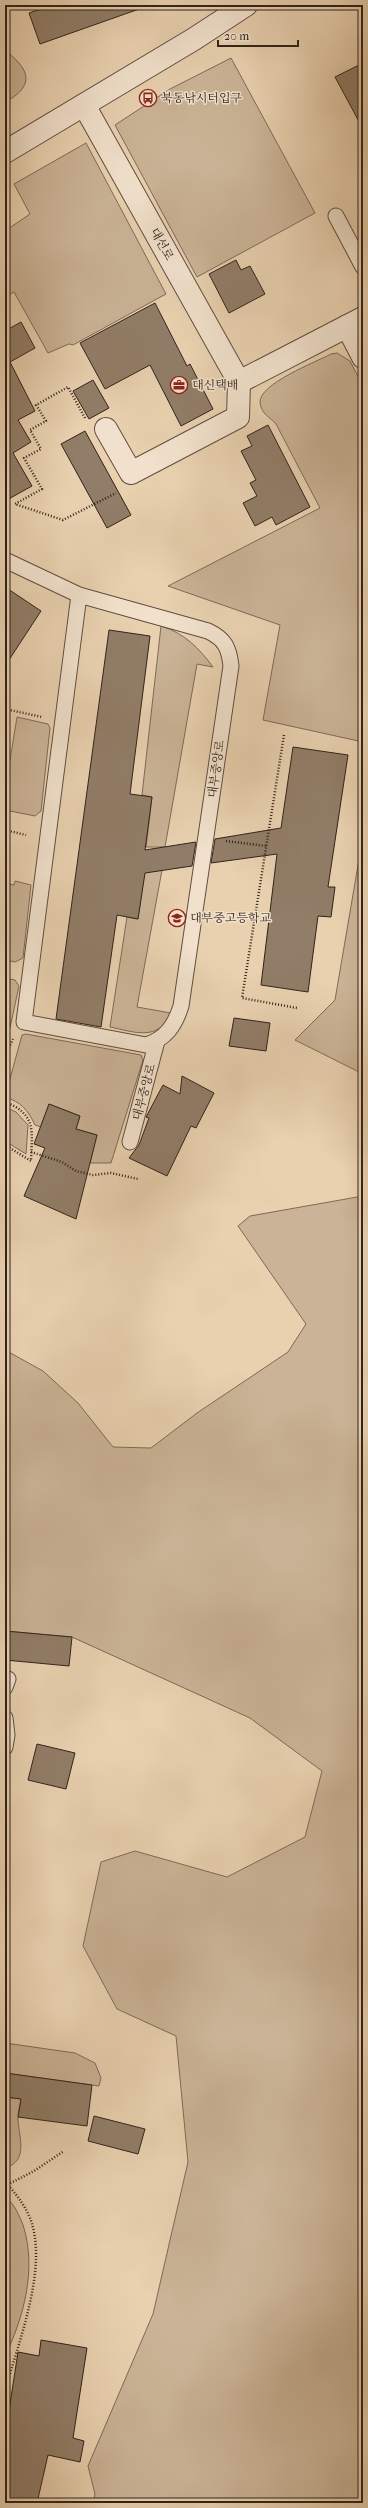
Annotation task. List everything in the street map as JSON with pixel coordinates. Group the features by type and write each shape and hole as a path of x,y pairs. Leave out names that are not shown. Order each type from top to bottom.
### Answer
{"street":[{"path":"5,152 246,5"},
{"name":"대선로","path":"84,105 240,382"},
{"path":"108,431 131,473 238,417 240,382 355,322 363,357"}],"lane":[{"path":"336,216 363,267"},
{"name":"대부중앙로","path":"5,560 79,595 208,631 218,636 226,644 230,666 182,1006 173,1026 157,1041 146,1045 24,1022 79,595"},
{"name":"대부중앙로","path":"130,1142 157,1041"},
{"path":"5,1718 7,1735 5,1747"}],"path":[{"path":"108,431 97,440 68,387 36,405 46,421 30,430 40,448 24,458 42,489 14,504 63,520 136,482 131,473"},
{"path":"5,677 7,679 5,699"},
{"path":"5,709 62,722"},
{"path":"284,735 242,998 297,1008"},
{"path":"206,838 266,846"},
{"path":"5,1102 20,1110 27,1116 33,1128 31,1160 5,1145"},
{"path":"31,1152 62,1162 76,1171 93,1174 111,1173 138,1180"},
{"path":"5,2391 28,2304 35,2270 36,2243 30,2219 20,2200 7,2185 64,2151"}],"shaded area":[{"path":"5,51 17,61 25,74 26,80 21,90 5,102"},
{"path":"231,58 315,213 197,277 115,125 170,89"},
{"path":"86,143 166,294 73,345 69,344 48,353 14,292 7,296 5,293 5,231 30,214 14,184"},
{"path":"337,353 350,361 363,386 363,742 263,720 280,625 168,586 320,508 276,424 264,413 260,403 262,396 268,388 278,381 301,368 331,354"},
{"path":"161,626 184,637 213,667 197,664 165,847 146,847 152,797 142,795"},
{"path":"17,717 48,724 50,728 41,811 35,816 5,810 5,791"},
{"path":"363,836 363,1074 295,1040 335,1000"},
{"path":"133,868 162,870 137,1007 171,1013 166,1022 160,1028 145,1033 110,1027 127,917 138,919 142,890"},
{"path":"15,881 31,885 23,958 15,962 5,960 5,883 14,885"},
{"path":"5,978 15,980 19,986 10,1028 5,1034"},
{"path":"26,1034 141,1055 143,1060 111,1163 90,1163 97,1135 76,1129 80,1116 49,1104 41,1127 35,1125 30,1115 20,1104 5,1097 22,1035"},
{"path":"5,1107 16,1112 28,1125 26,1154 5,1141"},
{"path":"363,1196 363,2503 93,2503 95,2494 88,2466 153,2314 188,2162 176,2036 117,2009 83,1946 101,1862 135,1851 227,1877 305,1837 322,1771 250,1718 72,1637 5,1631 5,1350 43,1371 78,1403 113,1447 151,1448 197,1413 288,1352 306,1324 238,1226 250,1216"},
{"path":"5,2043 75,2053 95,2063 101,2078 99,2086 5,2073"},
{"path":"5,2097 21,2099 18,2125 21,2147 18,2159 13,2164 5,2168"},
{"path":"5,2197 14,2206 23,2225 29,2258 23,2309 5,2356"}],"building":[{"path":"52,5 141,5 142,8 40,44 29,13"},
{"path":"363,63 363,129 335,77"},
{"path":"236,260 241,270 250,266 265,294 229,313 209,274"},
{"path":"155,303 187,366 190,364 213,409 181,426 150,365 105,389 80,343"},
{"path":"21,322 35,348 10,362 35,411 18,420 31,442 13,453 32,486 5,501 5,331"},
{"path":"93,380 109,408 89,419 73,391"},
{"path":"268,425 310,507 276,525 272,517 255,526 243,503 257,496 250,483 256,480 241,451 252,446 247,436"},
{"path":"85,431 131,515 107,528 61,444"},
{"path":"5,587 41,611 5,666"},
{"path":"109,630 150,636 130,794 152,797 145,850 196,842 192,866 145,873 138,919 117,915 101,1027 56,1019"},
{"path":"293,747 348,755 328,887 335,887 331,917 318,916 308,992 261,985 277,854 211,863 215,839 281,828"},
{"path":"234,1018 270,1023 266,1051 229,1046"},
{"path":"182,1076 214,1093 196,1128 191,1126 167,1176 129,1158 139,1145 149,1118 146,1117 163,1085 180,1094"},
{"path":"49,1104 80,1116 76,1129 97,1135 76,1219 24,1196 45,1148 34,1144"},
{"path":"5,1631 72,1637 69,1666 5,1660"},
{"path":"37,1744 75,1753 66,1789 28,1780"},
{"path":"5,2073 92,2085 87,2126 18,2117 21,2099 5,2097"},
{"path":"94,2116 145,2129 138,2154 88,2141"},
{"path":"41,2340 87,2348 73,2438 84,2441 80,2462 48,2455 37,2503 5,2503 5,2437 18,2352 39,2356"}],"place":[{"name":"북동낚시터입구","path":"148,98"},
{"name":"대신택배","path":"179,385"},
{"name":"대부중고등학교","path":"177,918"}]}
